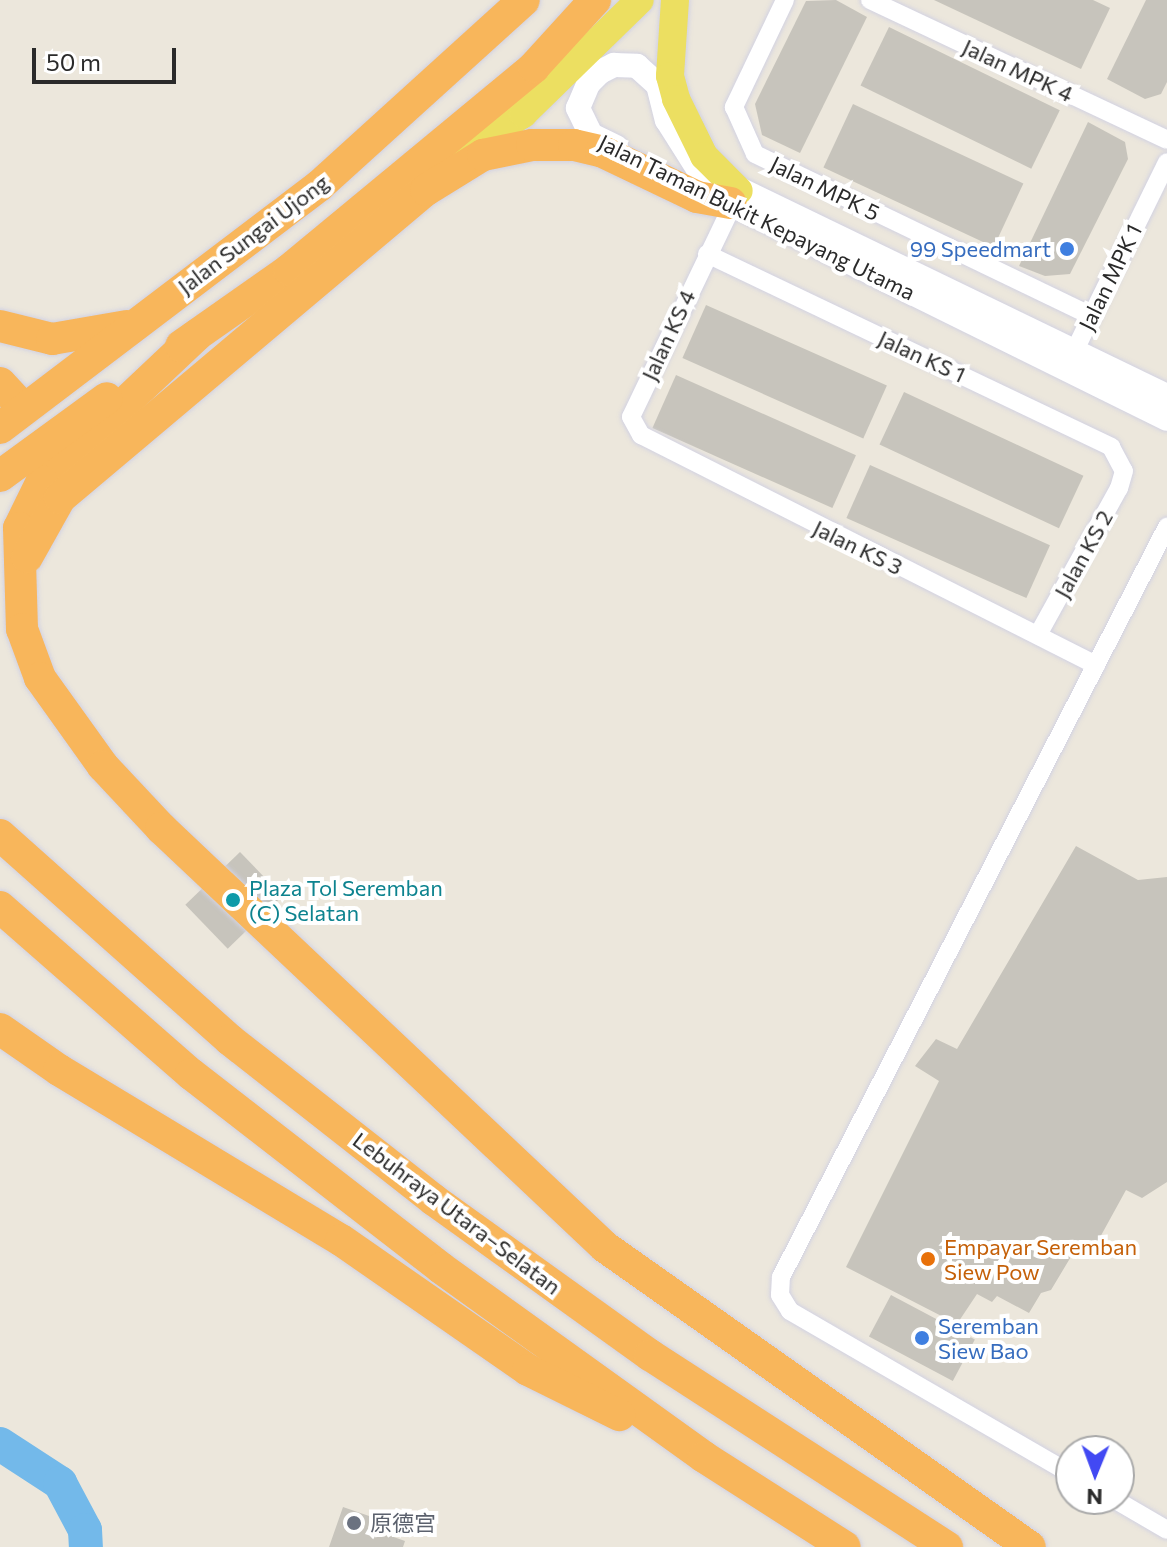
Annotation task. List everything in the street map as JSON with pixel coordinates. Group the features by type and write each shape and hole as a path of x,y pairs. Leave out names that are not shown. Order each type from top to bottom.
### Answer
{"highway":[{"name":"Jalan Sungai Ujong","path":"12,419 130,325 320,185 524,0"},
{"path":"0,476 289,270 534,67 595,0"},
{"path":"18,574 60,498 426,190 483,155 532,145 574,145 601,151 697,197 734,199"},
{"path":"0,326 52,339 130,325"},
{"path":"197,335 42,481 19,528 22,629 40,678 103,766 225,889 605,1247 1030,1547"},
{"path":"0,383 12,419"},
{"name":"Lebuhraya Utara–Selatan","path":"0,835 230,1040 434,1200 650,1355 947,1547"},
{"path":"0,907 191,1074 312,1170 704,1457 845,1547"},
{"path":"0,1029 59,1070 341,1240 528,1370 704,1457"}],"main road":[{"path":"496,28 514,0"},
{"path":"289,270 523,114 640,0"},
{"path":"675,0 670,76 676,99 704,156 734,199"}],"street":[{"name":"Jalan MPK 5","path":"785,0 734,107 742,133 755,154 1092,316"},
{"name":"Jalan MPK 4","path":"870,0 1167,140"},
{"name":"Jalan Taman Bukit Kepayang Utama","path":"1167,396 1075,350 734,199 591,135 578,108 588,84 614,65 637,66 658,85 667,120 686,158 734,199 1167,419"},
{"name":"Jalan MPK 1","path":"1075,350 1167,162"},
{"name":"Jalan KS 4","path":"631,417 734,199"},
{"name":"Jalan KS 1","path":"707,254 1111,447 1124,471"},
{"name":"Jalan KS 3","path":"631,417 641,435 669,453 1096,665"},
{"name":"Jalan KS 2","path":"1038,635 1124,471"},
{"path":"1055,1465 790,1311 780,1295 788,1260 1167,527"},
{"path":"1135,1511 1167,1530"}],"building":[{"path":"836,0 867,17 800,153 762,135 755,104 806,1"},
{"path":"934,0 1093,0 1110,8 1081,69"},
{"path":"1146,0 1167,0 1167,82 1161,94 1145,99 1107,79"},
{"path":"889,27 1060,110 1031,169 861,85"},
{"path":"853,104 1023,183 994,247 823,167"},
{"path":"1088,122 1125,142 1128,159 1070,274 1045,276 1019,266"},
{"path":"706,305 887,386 863,439 682,358"},
{"path":"676,375 856,455 832,508 652,428"},
{"path":"904,392 1083,476 1059,528 879,445"},
{"path":"870,465 1050,545 1026,598 846,518"},
{"path":"1076,846 1138,880 1167,877 1167,1182 1142,1198 1126,1190 1098,1241 1081,1240 1051,1290 1041,1293 1029,1313 997,1296 992,1302 977,1294 957,1324 846,1267 939,1081 915,1066 936,1039 957,1049"},
{"name":"Plaza Tol Seremban (C) Selatan","path":"240,852 282,896 228,949 185,905"},
{"name":"Seremban Siew Bao","path":"891,1295 975,1340 953,1381 869,1336"},
{"name":"原德宫","path":"343,1507 372,1517 368,1528 405,1541 403,1547 329,1547"}],"waterway":[{"path":"0,1444 60,1483 85,1530 86,1547"}],"place":[{"name":"99 Speedmart","path":"1067,249"},
{"name":"Plaza Tol Seremban (C) Selatan","path":"233,900"},
{"name":"Empayar Seremban Siew Pow","path":"928,1259"},
{"name":"Seremban Siew Bao","path":"922,1338"},
{"name":"原德宫","path":"354,1523"}]}
